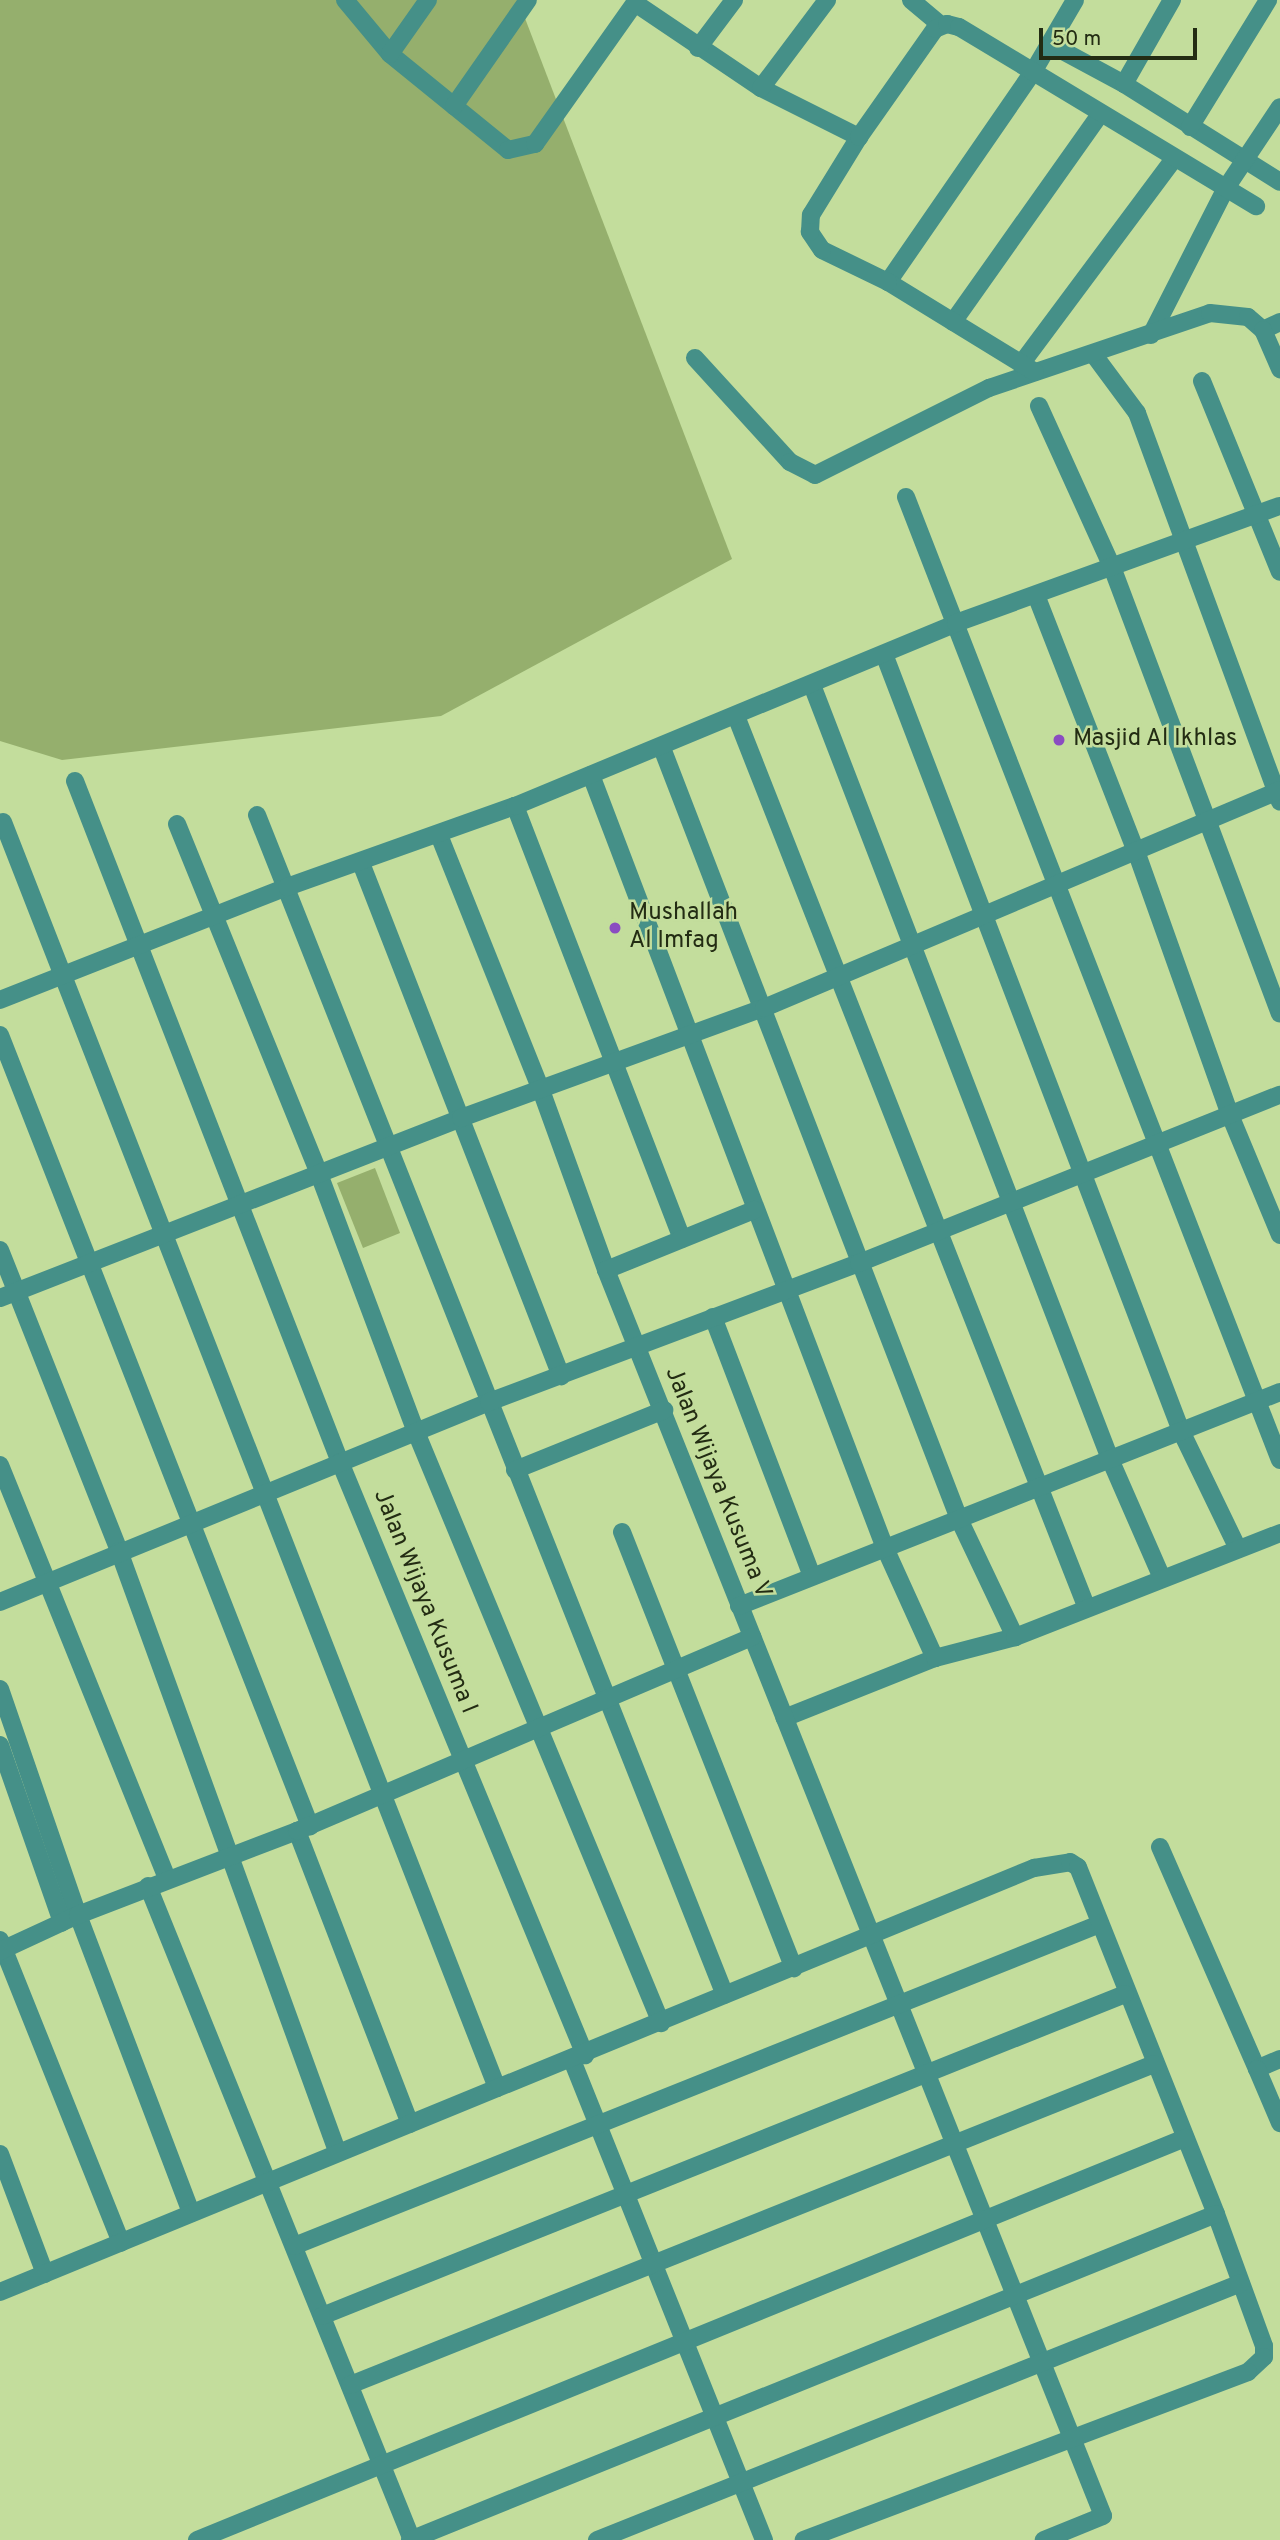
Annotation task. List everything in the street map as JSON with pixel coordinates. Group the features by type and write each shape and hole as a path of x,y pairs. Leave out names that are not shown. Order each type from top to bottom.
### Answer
{"street":[{"path":"345,0 390,54 508,150 536,144 636,1 698,48 761,88 859,137"},
{"path":"390,54 428,0"},
{"path":"454,106 528,0"},
{"path":"698,48 734,0"},
{"path":"761,88 827,0"},
{"path":"911,0 941,25 959,27 1173,160 1256,206"},
{"path":"888,282 1033,72 1075,0"},
{"path":"1124,84 1172,0"},
{"path":"1190,127 1268,0"},
{"path":"941,25 928,37 859,137 811,215 810,232 822,250 888,282 1028,368"},
{"path":"1050,44 1124,84 1280,182"},
{"path":"1151,335 1226,188 1280,107"},
{"path":"953,322 1100,114"},
{"path":"1028,368 1173,160"},
{"path":"695,358 790,462 815,475 956,401 1028,368 1094,355 1216,313 1248,317 1263,330 1280,369"},
{"path":"1263,330 1280,322"},
{"path":"8,1295 461,1118 615,1060 765,1008 840,977 909,943 1279,794 1137,413 1094,355"},
{"path":"1202,381 1280,572"},
{"path":"1039,406 1112,567 1205,823 1280,1013"},
{"path":"906,497 1058,883 1154,1144 1254,1402 1280,1460"},
{"path":"0,1000 286,887 439,835 662,748 956,623 1280,506"},
{"path":"1036,595 1136,851 1230,1115 1280,1235"},
{"path":"884,654 986,912 1081,1173 1181,1431 1238,1549"},
{"path":"812,685 909,943 1110,1459 1162,1578"},
{"path":"736,716 840,977 1036,1488 1086,1606"},
{"path":"662,748 765,1008 859,1263 959,1519 1015,1637"},
{"path":"591,775 754,1210 885,1548 935,1658"},
{"name":"Jalan Wijaya Kusuma I","path":"75,781 340,1462 463,1761 578,2057 598,2124 764,2540"},
{"path":"514,806 615,1060 682,1239"},
{"path":"257,815 725,1995"},
{"path":"4,822 161,1233 386,1793 497,2088"},
{"path":"177,824 319,1174 415,1432 536,1730 661,2023"},
{"name":"Jalan Wijaya Kusuma V","path":"439,835 541,1090 636,1346 664,1410 739,1606 1103,2516 1044,2540"},
{"path":"361,863 561,1376"},
{"path":"0,1035 88,1263 192,1520 410,2124"},
{"path":"0,1602 192,1520 489,1402 713,1318 784,1288 859,1263 1280,1095"},
{"path":"606,1270 754,1210"},
{"path":"0,1250 8,1295 119,1551 226,1854 337,2151"},
{"path":"713,1318 812,1577"},
{"path":"739,1606 1280,1392"},
{"path":"515,1470 664,1410"},
{"path":"0,1465 167,1878"},
{"path":"622,1532 794,1968"},
{"path":"784,1718 935,1658 1015,1637 1086,1606 1280,1533"},
{"path":"121,2243 1,1947 226,1854 303,1828 752,1637"},
{"path":"0,1689 70,1918"},
{"path":"0,1745 191,2213"},
{"path":"1160,1847 1280,2123"},
{"path":"0,2292 337,2151 578,2057 1056,1860 1078,1867 1125,1994 1216,2214 1264,2346 1262,2362"},
{"path":"148,1886 411,2540 714,2415 1216,2214"},
{"path":"294,2246 1100,1924"},
{"path":"322,2315 1125,1994"},
{"path":"1257,2069 1280,2059"},
{"path":"350,2385 1154,2064"},
{"path":"197,2540 683,2339 1185,2138"},
{"path":"0,2154 45,2274"},
{"path":"597,2540 1241,2283"},
{"path":"804,2540 1073,2441 1248,2372 1262,2362 1280,2355"}],"green space":[{"path":"0,0 518,0 732,559 441,716 62,760 0,741"},
{"path":"375,1168 400,1233 363,1248 337,1183"}],"place":[{"name":"Masjid Al Ikhlas","path":"1059,740"},
{"name":"Mushallah Al Imfag","path":"615,928"}]}
